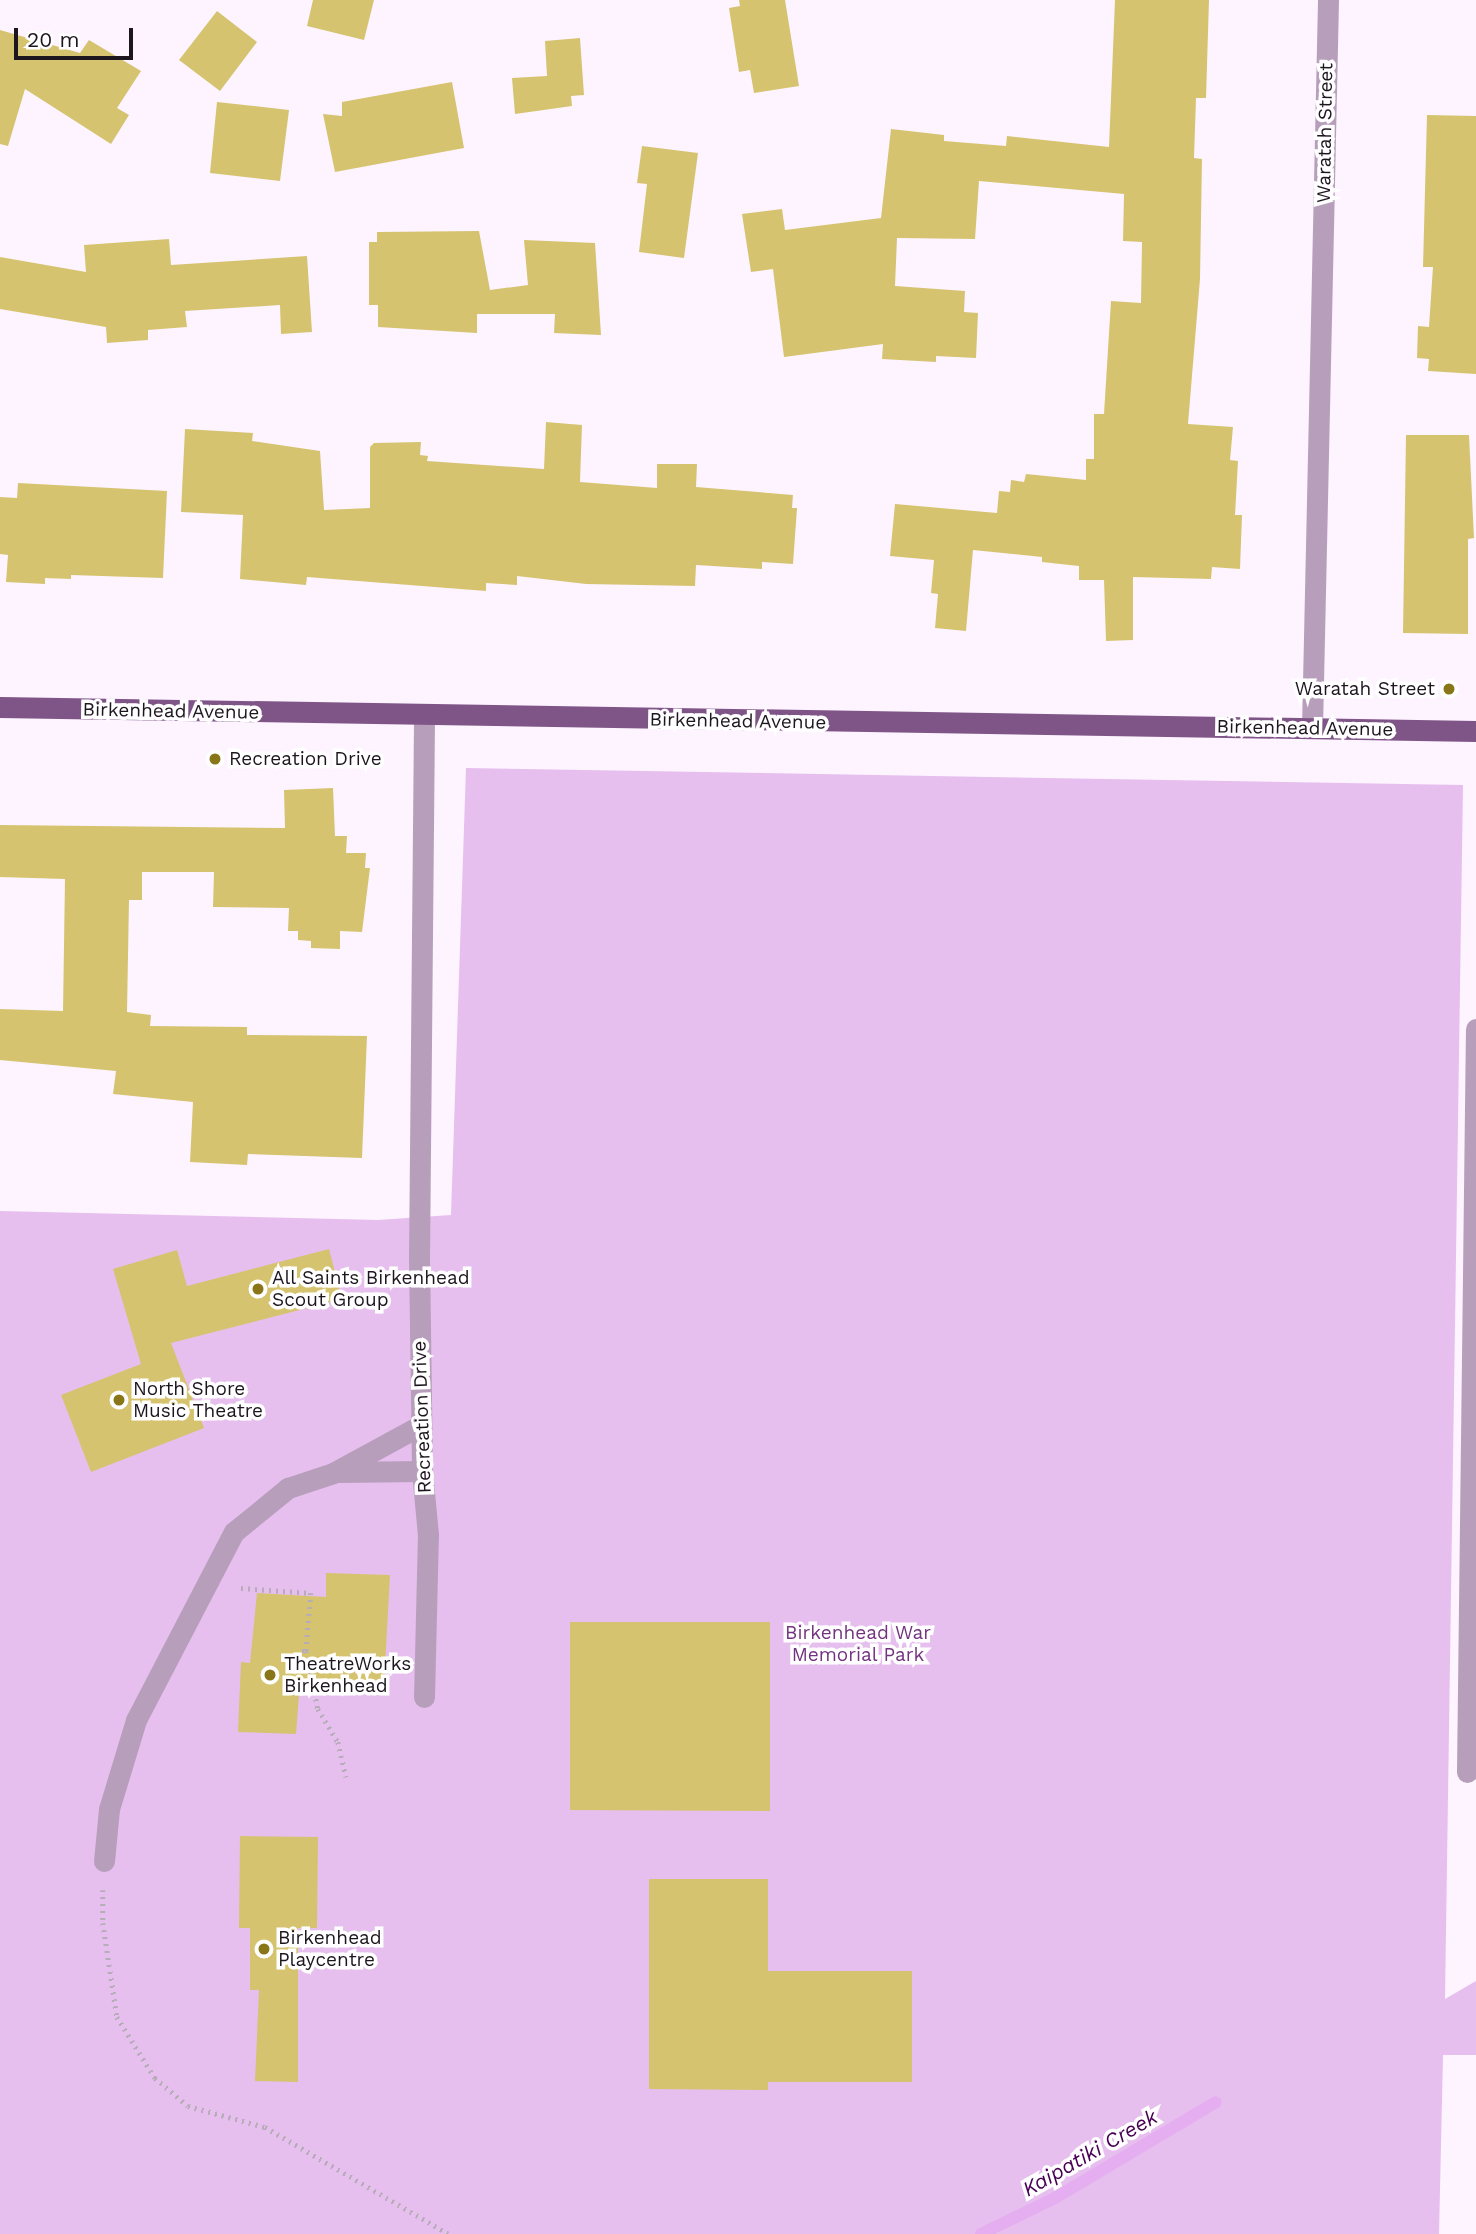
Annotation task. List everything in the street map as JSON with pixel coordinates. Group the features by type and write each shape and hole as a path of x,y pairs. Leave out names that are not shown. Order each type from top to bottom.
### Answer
{"main road":[{"name":"Birkenhead Avenue","path":"0,707 424,717 1476,731"}],"street":[{"name":"Waratah Street","path":"1312,728 1328,0"},
{"name":"Recreation Drive","path":"424,717 421,1425 428,1535 424,1697"},
{"path":"1467,1772 1476,1029"},
{"path":"104,1861 108,1809 136,1720 234,1532 288,1488 333,1473 421,1425"},
{"path":"333,1473 422,1471"}],"path":[{"path":"241,1588 311,1593 304,1651 318,1709 338,1742 346,1777"},
{"path":"104,1861 103,1923 117,2017 155,2078 188,2106 265,2127 449,2234"}],"green space":[{"name":"Birkenhead War Memorial Park","path":"466,768 1463,785 1445,1999 1476,1981 1476,2055 1443,2055 1439,2234 0,2234 0,1211 378,1220 451,1215"}],"building":[{"path":"313,0 374,0 364,40 307,26"},
{"path":"739,0 785,0 799,86 754,93 750,70 739,72 729,8 740,6"},
{"path":"1115,0 1209,0 1206,98 1196,98 1194,158 1202,159 1200,279 1188,424 1233,427 1230,460 1238,461 1235,515 1242,515 1240,569 1212,567 1211,579 1133,577 1133,640 1106,641 1104,580 1079,580 1079,566 1042,562 1042,557 973,550 966,631 935,628 938,594 931,593 934,560 890,556 895,504 997,513 999,491 1010,492 1011,480 1024,482 1026,474 1086,480 1086,459 1094,459 1094,414 1104,414 1111,301 1141,303 1142,242 1123,241 1124,194 979,181 975,239 897,238 895,286 965,291 964,312 978,313 976,358 936,356 936,362 882,359 883,344 784,357 773,269 751,272 742,214 782,209 785,230 881,218 891,129 944,135 944,141 1006,146 1007,136 1109,147"},
{"path":"217,11 257,42 220,91 179,60"},
{"path":"0,30 80,53 89,40 141,71 117,108 129,115 111,144 25,89 8,146 0,144"},
{"path":"580,38 584,95 571,96 572,106 515,114 512,78 547,76 545,41"},
{"path":"452,82 464,148 335,172 323,114 342,116 342,102"},
{"path":"217,102 289,110 280,181 210,173"},
{"path":"1427,115 1476,116 1476,374 1428,371 1429,359 1417,358 1418,326 1429,327 1433,267 1423,267"},
{"path":"642,146 698,153 684,258 639,252 647,184 637,183"},
{"path":"479,231 490,290 528,285 524,240 595,243 601,335 554,333 555,314 477,314 477,333 378,327 378,305 369,305 369,242 377,242 377,232"},
{"path":"169,239 171,265 307,256 312,332 281,334 280,305 185,311 187,327 148,330 148,340 107,343 106,327 0,309 0,257 86,272 84,245"},
{"path":"546,422 582,425 580,482 657,488 657,464 697,464 696,487 793,495 792,508 797,508 793,564 762,562 762,569 696,565 695,586 586,584 517,576 517,585 486,583 486,591 307,577 306,585 240,579 243,515 181,512 185,429 253,433 252,441 320,451 324,510 370,508 370,447 374,443 421,442 420,455 428,456 427,461 544,469"},
{"path":"1406,435 1469,435 1474,538 1468,539 1468,634 1403,633"},
{"path":"18,483 167,491 163,578 71,575 71,579 45,578 45,584 6,582 8,555 0,554 0,497 17,498"},
{"path":"333,788 335,836 347,836 346,853 366,853 365,868 370,868 362,932 340,931 340,949 311,948 311,941 298,940 298,931 288,931 289,908 213,907 214,872 142,872 142,900 129,900 127,1012 151,1015 150,1026 247,1027 247,1035 367,1036 362,1158 248,1154 247,1165 190,1162 193,1102 113,1094 116,1071 0,1060 0,1009 63,1011 65,879 0,877 0,825 285,828 284,790"},
{"path":"329,1249 342,1299 171,1343 204,1428 91,1472 61,1395 141,1364 113,1269 177,1250 187,1286"},
{"path":"326,1573 390,1575 384,1685 300,1681 296,1734 238,1732 241,1662 250,1663 257,1593 326,1597"},
{"path":"570,1622 770,1622 770,1811 570,1810"},
{"path":"240,1836 318,1837 317,1928 298,1928 298,2082 255,2081 259,1990 250,1990 250,1928 239,1928"},
{"path":"649,1879 768,1879 768,1971 912,1971 912,2082 768,2082 768,2090 649,2089"}],"waterway":[{"name":"Kaipatiki Creek","path":"981,2234 1055,2198 1216,2102"}],"place":[{"name":"Waratah Street","path":"1449,689"},
{"name":"Recreation Drive","path":"215,759"},
{"name":"All Saints Birkenhead Scout Group","path":"258,1289"},
{"name":"North Shore Music Theatre","path":"119,1400"},
{"name":"TheatreWorks Birkenhead","path":"270,1675"},
{"name":"Birkenhead Playcentre","path":"264,1949"}]}
